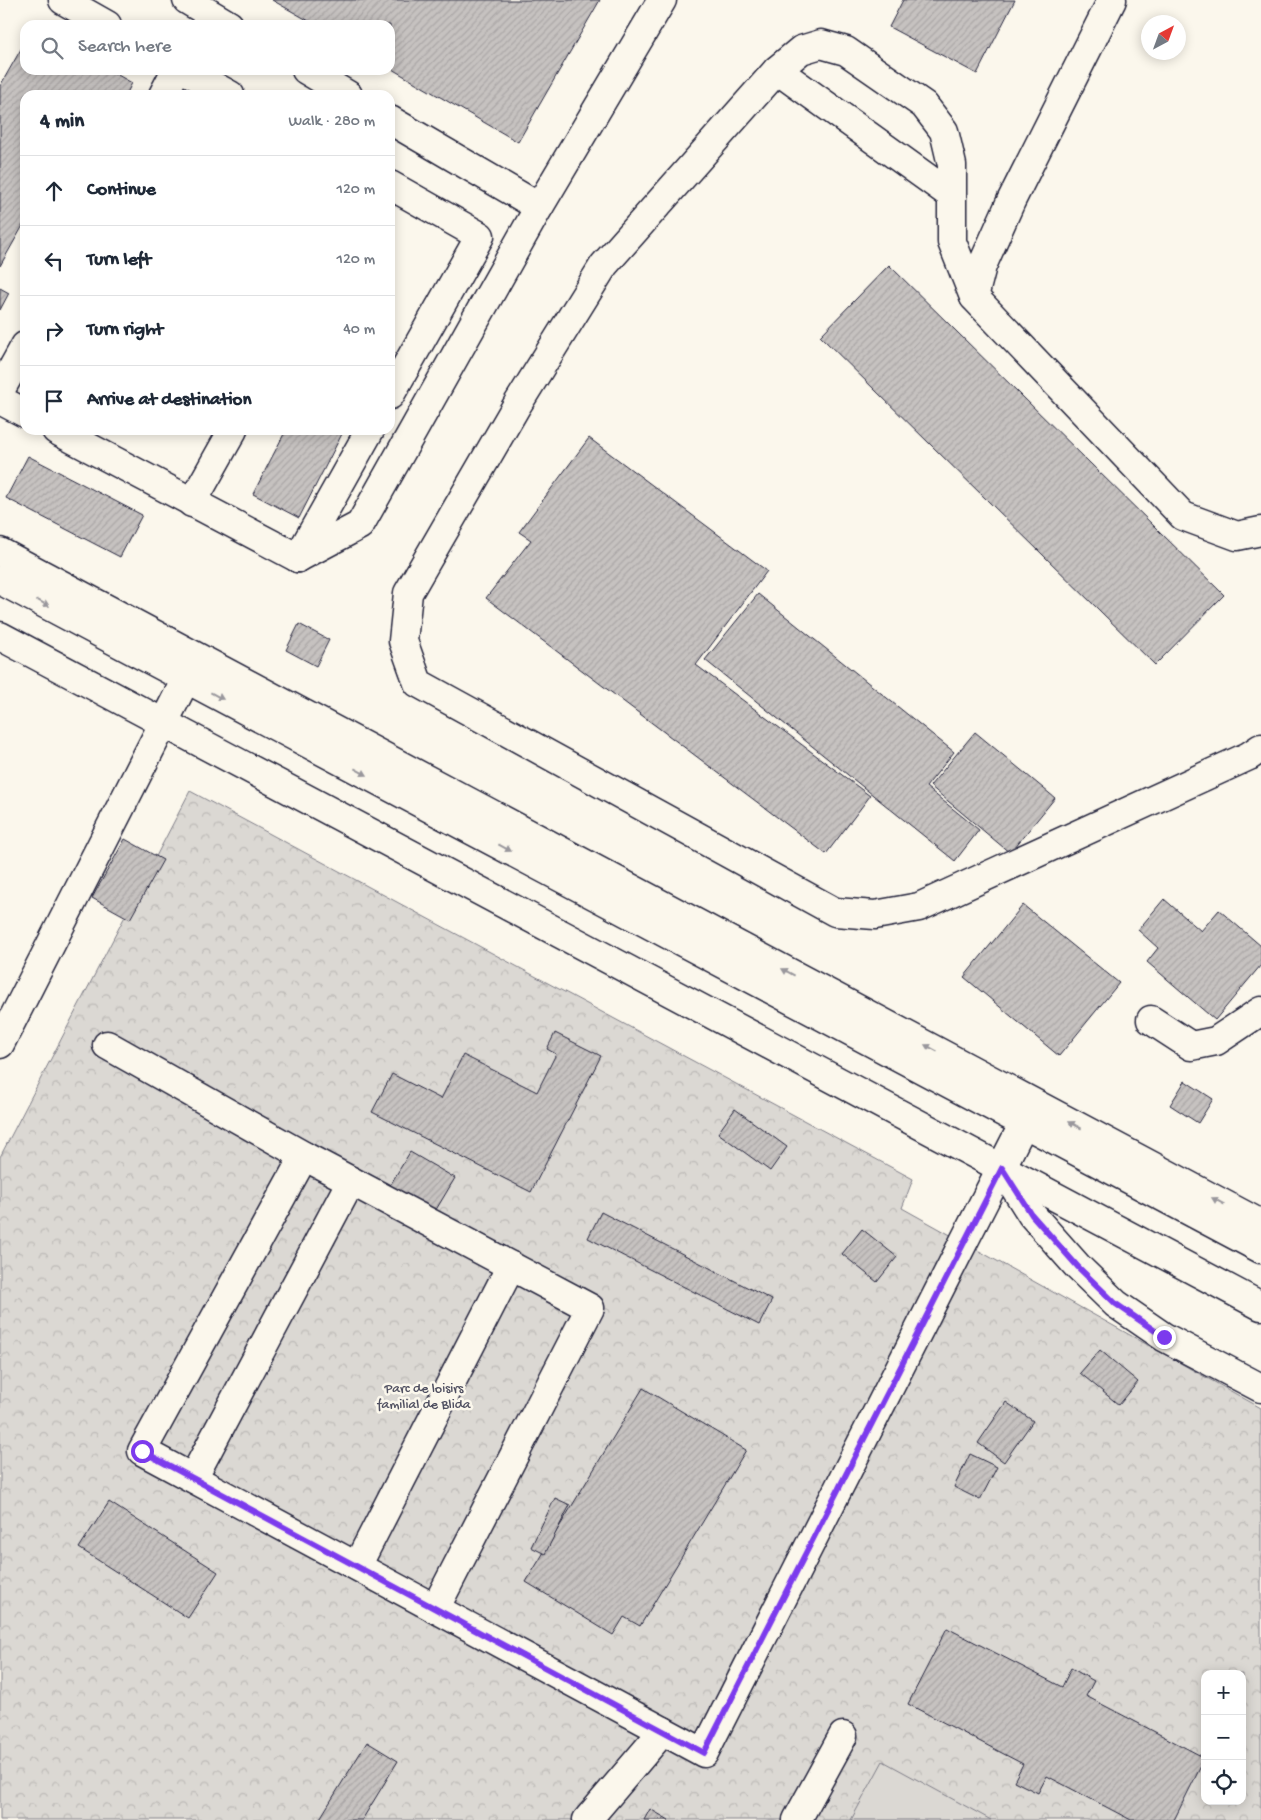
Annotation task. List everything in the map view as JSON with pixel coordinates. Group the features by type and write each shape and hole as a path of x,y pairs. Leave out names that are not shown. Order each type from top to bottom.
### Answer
{"main road":[{"path":"63,0 98,20"},
{"path":"298,558 360,524 539,208 662,0"},
{"path":"974,297 982,266 1011,200 1112,0"},
{"path":"198,3 222,20"},
{"path":"1257,758 919,907 874,915 835,912 418,683 403,641 408,593 512,414 604,265 778,70 801,50 821,44 846,50 924,105 944,131 952,165 952,242 974,297 1183,516 1237,536 1261,531"},
{"path":"778,70 951,195"},
{"path":"165,90 173,75"},
{"path":"194,75 221,90"},
{"path":"314,75 340,90"},
{"path":"395,123 539,208"},
{"path":"395,188 480,236 395,386"},
{"path":"0,391 20,355"},
{"path":"0,400 20,410"},
{"path":"65,435 298,558"},
{"path":"192,503 230,435"},
{"path":"298,558 367,435"},
{"path":"0,552 1261,1224"},
{"path":"0,580 1261,1249"},
{"path":"0,636 1261,1306"},
{"path":"0,1044 186,679"},
{"path":"1151,1020 1191,1046 1216,1041 1261,1011"},
{"path":"107,1046 304,1156 590,1308 435,1609"},
{"path":"304,1156 142,1451 704,1753 1024,1124"},
{"path":"1002,1168 1032,1215 1079,1268 1116,1304 1164,1337 1261,1388"},
{"path":"193,1478 351,1181"},
{"path":"357,1566 511,1266"},
{"path":"586,1820 662,1731"},
{"path":"797,1820 843,1736"}],"green space":[{"name":"Parc de loisirs familial de Blida","path":"190,791 913,1179 902,1208 1261,1408 1261,1820 0,1820 0,1157"},
{"path":"883,1761 991,1820 851,1820"}],"building":[{"path":"272,0 600,0 518,142 395,71 395,20 307,20"},
{"path":"903,0 1015,0 977,74 889,27"},
{"path":"20,51 20,75 118,75 132,83 128,90 20,90 20,231 0,266 0,86"},
{"path":"889,265 1224,595 1155,665 820,336"},
{"path":"0,288 9,293 0,310"},
{"path":"283,435 341,435 299,518 253,494"},
{"path":"589,438 767,571 696,665 870,796 826,854 486,598 531,540 519,532"},
{"path":"28,456 142,515 120,557 6,498"},
{"path":"758,594 954,752 926,787 979,830 955,861 705,660"},
{"path":"299,624 329,640 316,666 286,650"},
{"path":"975,732 1055,798 1010,853 930,786"},
{"path":"125,839 163,860 130,919 92,898"},
{"path":"1164,899 1201,931 1219,910 1261,946 1261,965 1215,1020 1147,962 1158,948 1138,930"},
{"path":"1023,905 1119,983 1059,1056 964,977"},
{"path":"555,1033 601,1056 531,1192 372,1112 392,1074 441,1099 463,1055 537,1092 556,1054 547,1049"},
{"path":"1185,1081 1213,1099 1198,1123 1170,1105"},
{"path":"735,1109 787,1147 770,1171 718,1133"},
{"path":"410,1152 455,1178 434,1213 389,1187"},
{"path":"601,1212 772,1300 759,1325 588,1238"},
{"path":"862,1229 897,1257 877,1282 842,1254"},
{"path":"1100,1350 1138,1382 1119,1405 1080,1373"},
{"path":"643,1388 746,1450 640,1626 624,1617 613,1635 526,1582"},
{"path":"1006,1402 1033,1421 1004,1462 978,1443"},
{"path":"970,1454 997,1467 980,1500 954,1487"},
{"path":"555,1498 570,1505 545,1554 531,1547"},
{"path":"109,1502 218,1572 188,1618 79,1548"},
{"path":"947,1628 1062,1687 1071,1668 1094,1681 1086,1696 1201,1756 1201,1766 1174,1820 1131,1820 1047,1776 1038,1793 1014,1781 1023,1764 908,1704"},
{"path":"367,1742 398,1761 362,1820 319,1820"},
{"path":"650,1809 669,1820 644,1820"}],"route":[{"path":"142,1451 704,1753 1002,1168 1032,1215 1079,1268 1116,1304 1164,1337"}]}
